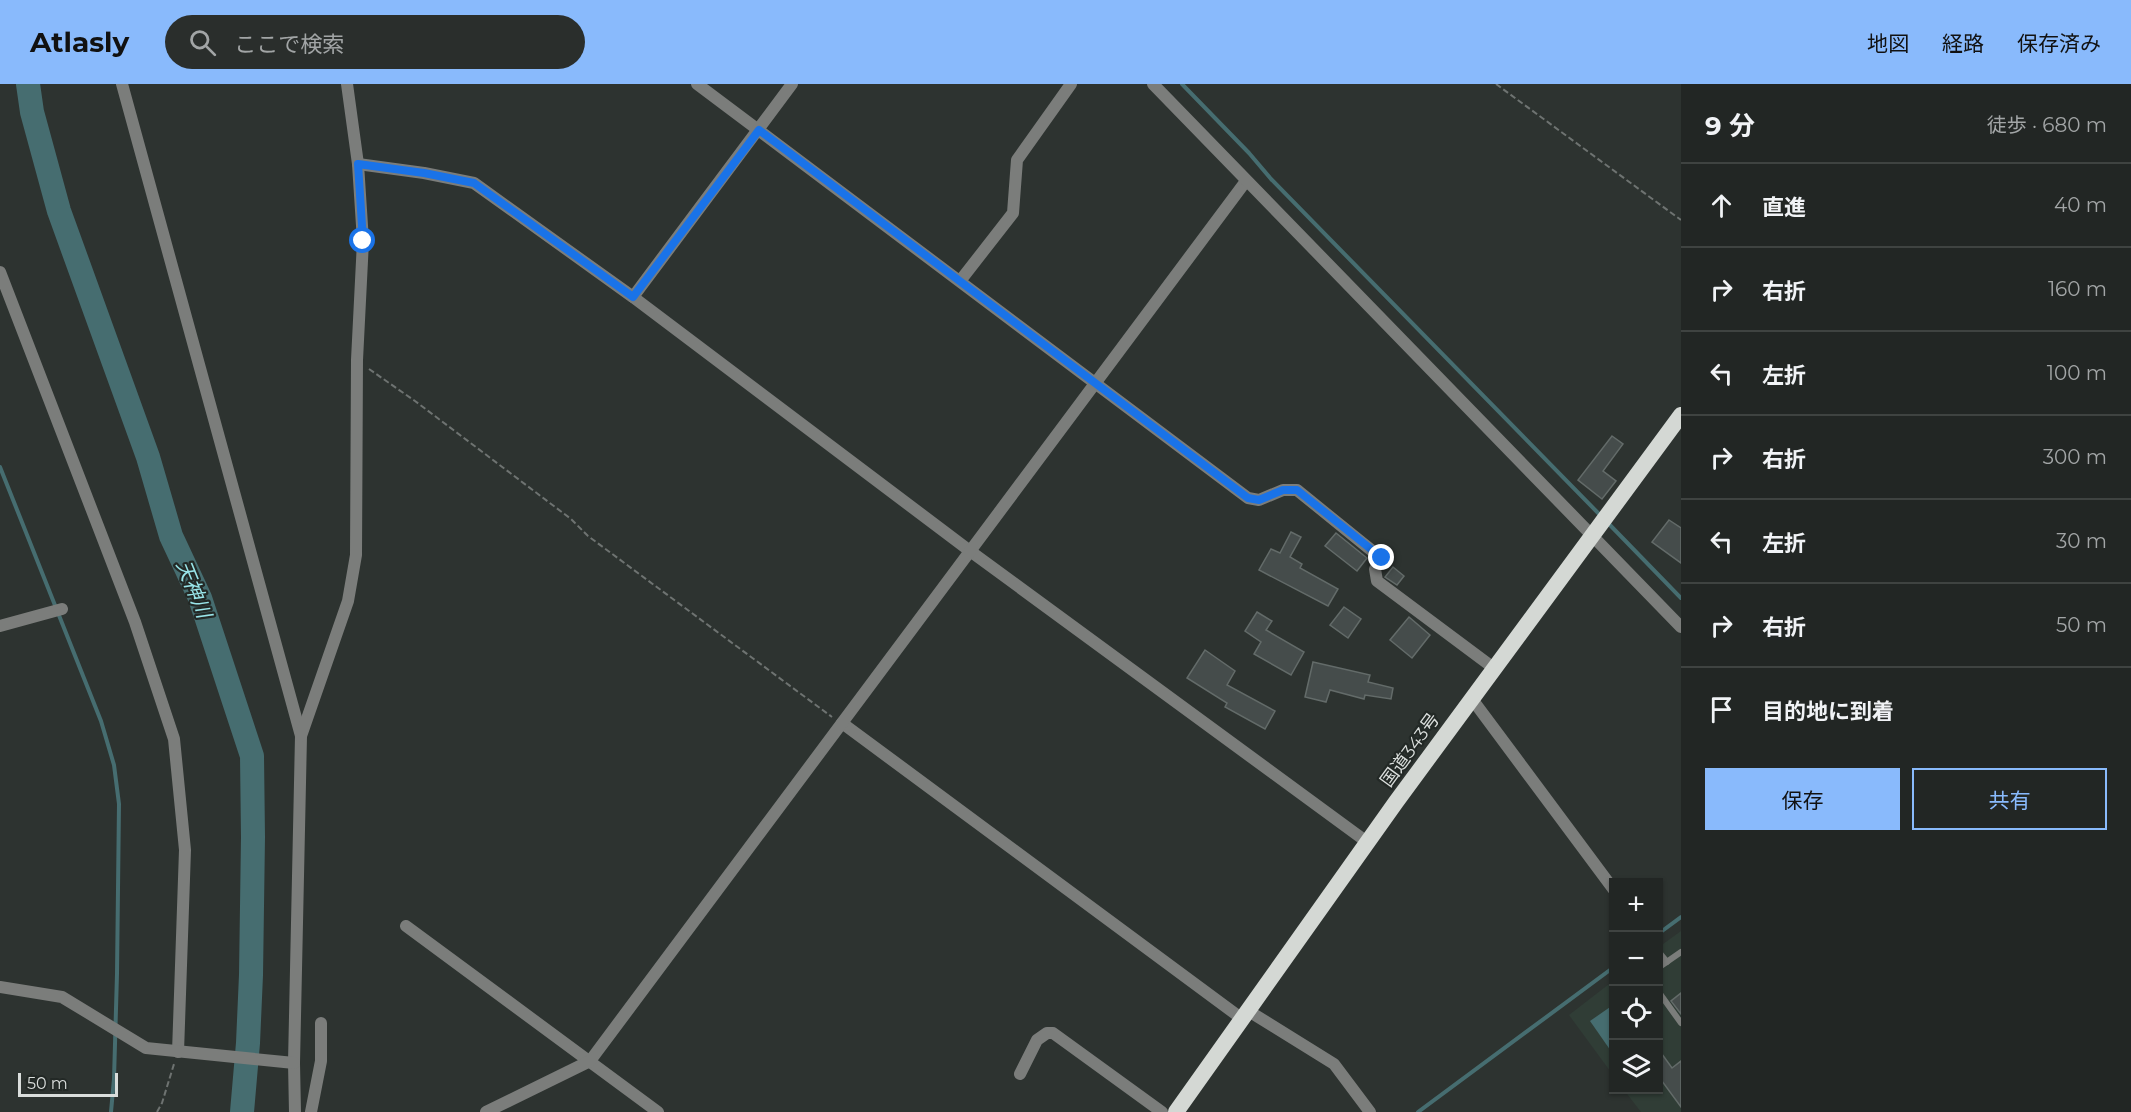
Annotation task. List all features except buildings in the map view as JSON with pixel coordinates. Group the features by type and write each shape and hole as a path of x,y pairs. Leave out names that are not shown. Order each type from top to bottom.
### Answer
{"highway":[{"name":"国道343号","path":"1176,1112 1367,842 1681,415"}],"street":[{"path":"122,84 301,736 295,1112"},
{"path":"301,736 348,602 356,555 357,360 363,241 358,164 347,84"},
{"path":"697,84 1248,498 1259,500 1283,490 1297,490 1382,558 1375,569 1377,581 1495,669"},
{"path":"633,297 792,84"},
{"path":"960,281 1013,213 1017,160 1071,84"},
{"path":"1153,84 1681,627"},
{"path":"358,164 474,183 633,297 970,551 1367,842"},
{"path":"486,1112 590,1061 1246,181"},
{"path":"0,272 135,622 174,739 185,850 178,1052"},
{"path":"0,626 62,609"},
{"path":"1472,699 1609,883"},
{"path":"842,723 1244,1014 1334,1064 1370,1112"},
{"path":"406,926 658,1112"},
{"path":"0,987 62,998 146,1048 294,1064"},
{"path":"311,1112 321,1061 321,1023"},
{"path":"1020,1074 1037,1040 1047,1033 1053,1033 1162,1112"}],"lane":[{"path":"1663,965 1681,952"},
{"path":"1663,956 1667,962"},
{"path":"1663,997 1681,1023"}],"path":[{"path":"1496,84 1681,220"},
{"path":"357,360 571,519 588,536 842,723"},
{"path":"157,1112 178,1052"}],"shaded area":[{"path":"1681,931 1681,1112 1641,1112 1627,1094 1663,1094 1663,944"},
{"path":"1609,984 1609,1070 1569,1015"}],"water":[{"path":"1609,1008 1609,1048 1590,1021"}],"waterway":[{"name":"天神川","path":"28,84 32,112 59,211 148,457 171,536 200,598 252,756 251,975 242,1112"},
{"path":"1182,84 1271,179 1601,516"},
{"path":"0,467 101,721 114,765 119,804 117,974 111,1112"},
{"path":"1608,523 1681,598"},
{"path":"1661,932 1681,917"},
{"path":"1418,1112 1609,971"}],"route":[{"path":"363,241 358,164 474,183 633,297 759,130 1248,498 1259,500 1283,490 1297,490 1382,558"}]}
